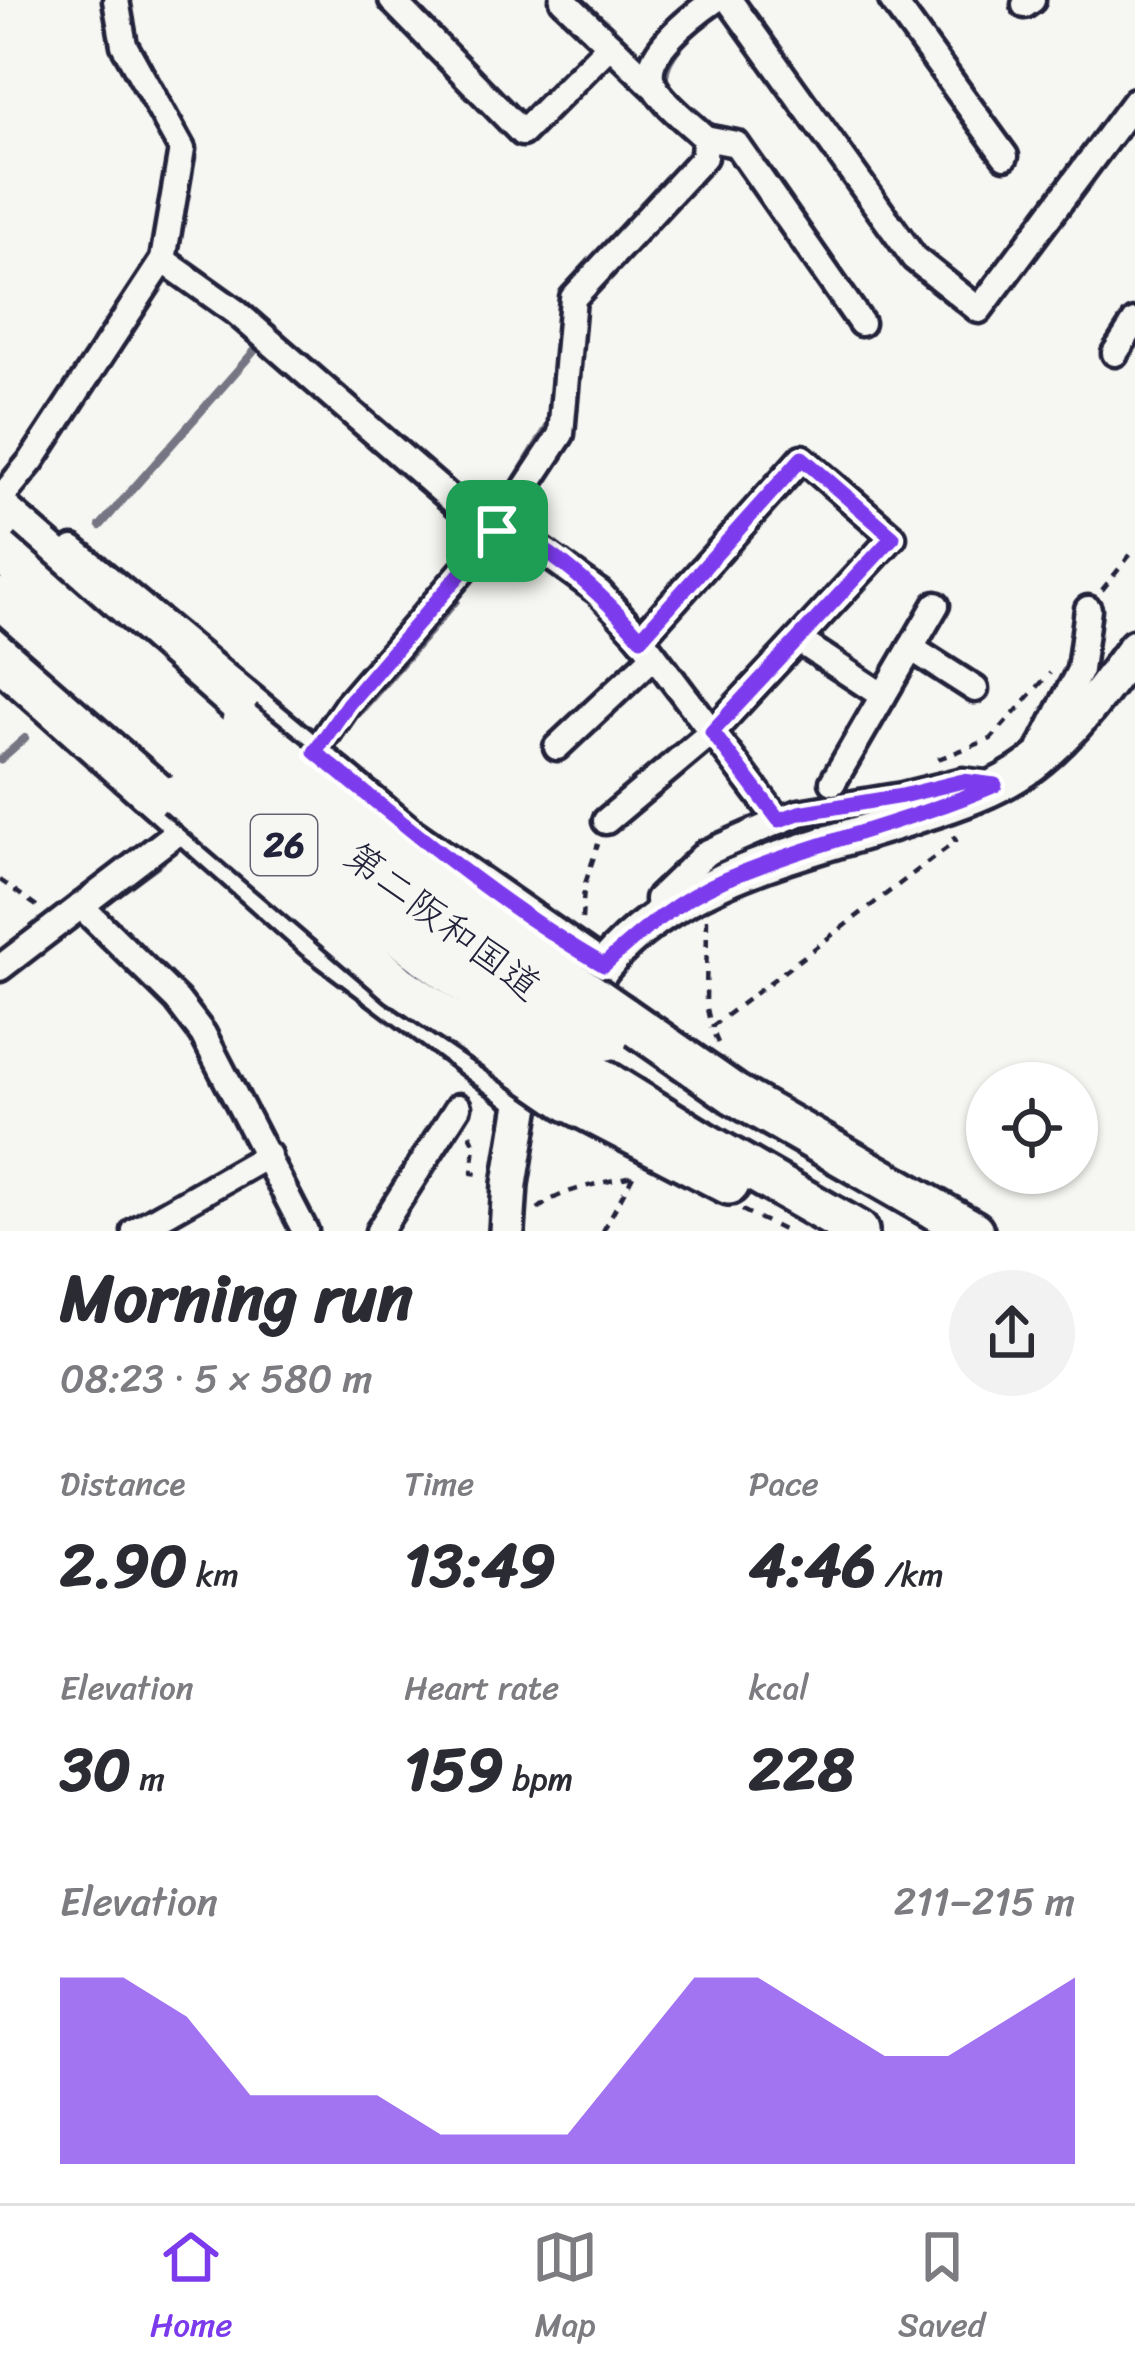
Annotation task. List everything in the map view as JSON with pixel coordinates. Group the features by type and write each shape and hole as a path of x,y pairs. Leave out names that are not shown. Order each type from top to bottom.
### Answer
{"highway":[{"name":"26","path":"2,497 242,722 537,957 596,1057"},
{"name":"第二阪和国道","path":"0,550 280,797 444,926 596,1057"},
{"name":"第二阪和国道","path":"0,598 258,824 424,954 596,1057 715,1114 929,1231"},
{"name":"26","path":"0,637 178,813 399,985 596,1057 973,1231"},
{"name":"26","path":"715,1114 832,1231"},
{"name":"第二阪和国道","path":"715,1114 858,1231"}],"main road":[{"path":"507,1231 523,1104 604,965 659,917 722,880 945,807 1031,765 1093,702 1135,647"}],"street":[{"path":"116,0 124,45 182,149 163,260 32,460 2,497 413,832 604,965"},
{"path":"392,0 522,133 610,45"},
{"path":"563,0 712,140 736,144 861,323"},
{"path":"892,0 1006,156"},
{"path":"652,85 650,68 680,10 726,2 914,258 979,310 1135,101"},
{"path":"0,968 60,923 87,912 178,813 315,752 561,434 573,298 704,157 712,140"},
{"path":"163,260 236,312 489,528 517,533 600,593 648,647 779,820"},
{"path":"1114,352 1135,322"},
{"path":"557,747 648,647 802,458 893,537 712,732 606,821"},
{"path":"833,782 936,605"},
{"path":"1031,765 1080,670 1088,609"},
{"path":"800,641 883,696"},
{"path":"911,648 975,688"},
{"path":"0,669 178,813 311,945 523,1104"},
{"path":"659,917 658,898 706,853 779,820 963,781 995,785"},
{"path":"87,912 177,1000 203,1034 305,1231"},
{"path":"379,1231 458,1107"},
{"path":"135,1231 268,1155"}],"path":[{"path":"1088,609 1135,549"},
{"path":"927,764 991,739 1084,636"},
{"path":"580,914 606,821"},
{"path":"711,1027 956,841 951,830"},
{"path":"0,880 60,923"},
{"path":"695,923 707,916 706,1004 715,1114"},
{"path":"472,1173 485,1175"},
{"path":"603,1231 633,1176"},
{"path":"545,1203 602,1183"}],"waterway":[{"path":"693,112 665,83 665,73 677,49 704,22"},
{"path":"554,374 560,330"},
{"path":"100,526 256,349"},
{"path":"510,489 551,422 551,413"},
{"path":"358,714 456,601 455,595"},
{"path":"0,760 25,738"},
{"path":"91,913 162,861"}],"route":[{"path":"802,458 893,537 712,732 779,820 963,781 995,785 945,807 722,880 659,917 604,965 413,832 315,752 348,704 497,531 517,533 600,593 641,638 802,458"}]}
